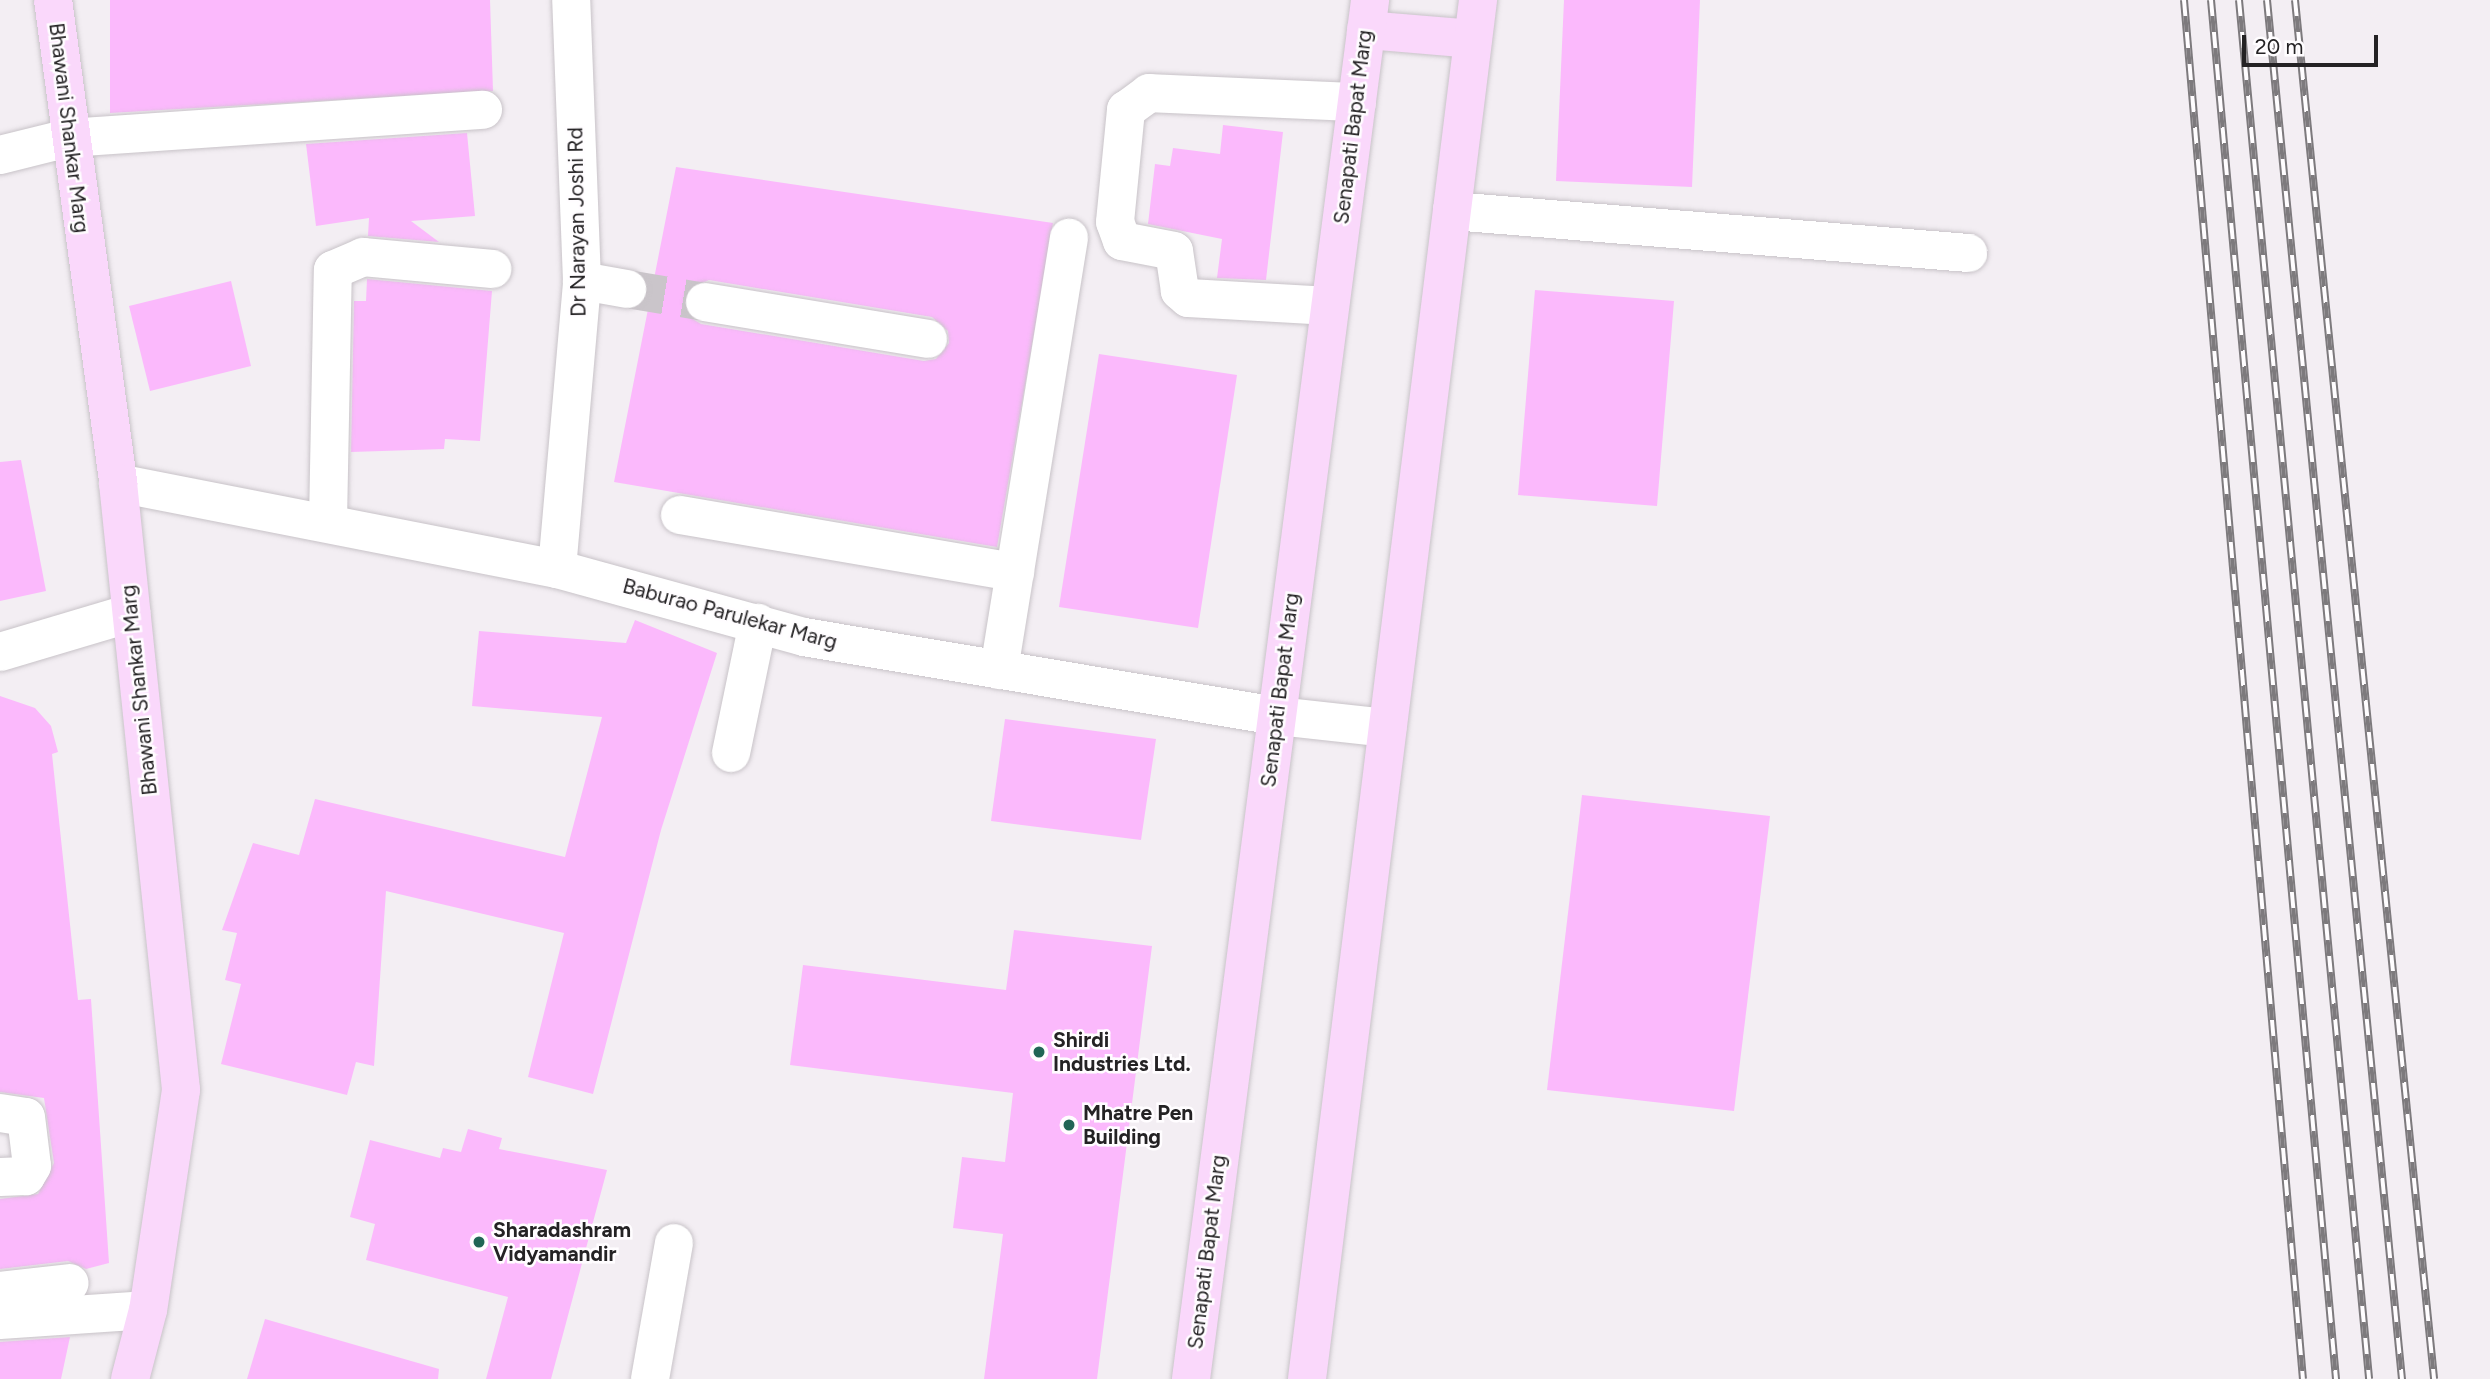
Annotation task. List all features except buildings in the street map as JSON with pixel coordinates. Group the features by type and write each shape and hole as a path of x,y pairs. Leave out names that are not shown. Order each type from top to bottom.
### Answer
{"main road":[{"name":"Bhawani Shankar Marg","path":"53,0 68,138 118,483 181,1090 148,1310 130,1379"},
{"path":"1307,1379 1478,0"},
{"path":"1368,15 1473,39"},
{"name":"Senapati Bapat Marg","path":"1191,1379 1368,15"}],"street":[{"name":"Dr Narayan Joshi Rd","path":"557,569 582,281 571,0"},
{"path":"1330,306 1188,299 1180,292 1174,251 1122,241 1115,222 1126,110 1149,93 1357,102"},
{"path":"0,155 68,138 483,110"},
{"path":"1452,211 1968,253"},
{"path":"999,670 1069,239"},
{"path":"328,522 333,270 363,257 492,269"},
{"path":"582,281 627,289"},
{"path":"705,302 928,339"},
{"name":"Baburao Parulekar Marg","path":"118,483 557,569 804,637 1277,716 1387,728"},
{"path":"680,515 1015,572"},
{"path":"0,652 131,613"},
{"path":"731,753 758,623"},
{"path":"0,1113 26,1117 32,1166 26,1176 0,1177"},
{"path":"650,1379 674,1243"},
{"path":"0,1291 70,1283"},
{"path":"0,1320 148,1310"}],"tunnel":[{"path":"627,289 705,302"}],"railway":[{"path":"2184,0 2303,1379"},
{"path":"2211,0 2336,1379"},
{"path":"2239,0 2369,1379"},
{"path":"2267,0 2402,1379"},
{"path":"2295,0 2434,1379"}],"place":[{"name":"Shirdi Industries Ltd.","path":"1039,1052"},
{"name":"Mhatre Pen Building","path":"1069,1125"},
{"name":"Sharadashram Vidyamandir","path":"479,1242"}]}
